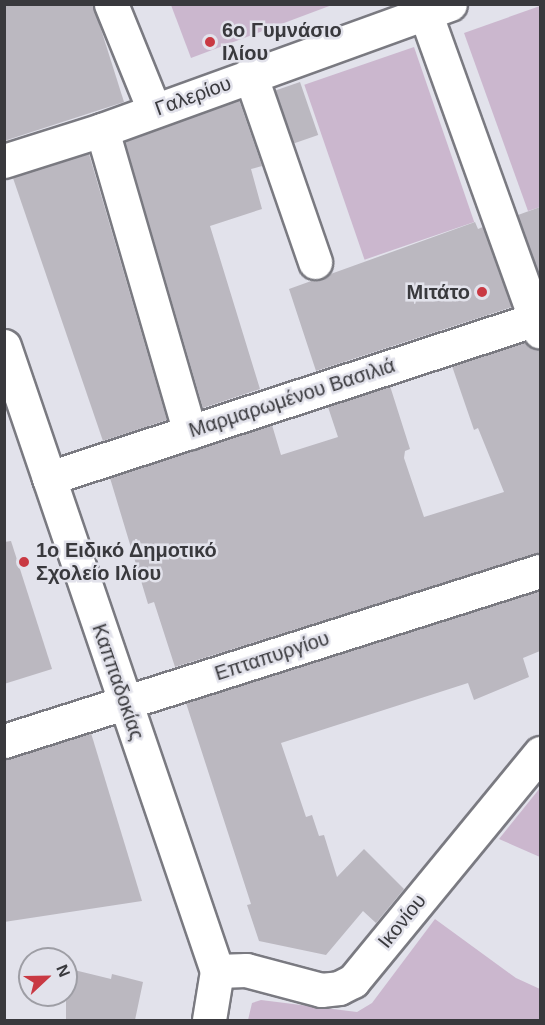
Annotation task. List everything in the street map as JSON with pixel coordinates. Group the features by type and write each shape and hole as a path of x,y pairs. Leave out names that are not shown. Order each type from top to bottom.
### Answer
{"street":[{"path":"111,4 154,110"},
{"path":"432,8 538,325"},
{"name":"Γαλερίου","path":"4,161 102,130 432,8"},
{"path":"250,74 315,262"},
{"path":"102,130 190,432"},
{"name":"Μαρμαρωμένου Βασιλιά","path":"49,478 538,325"},
{"name":"Καππαδοκίας","path":"4,346 217,971 209,1020"},
{"name":"Επταπυργίου","path":"4,741 540,571"},
{"name":"Ικονίου","path":"217,971 246,970 321,990 339,988 353,981 540,753"}],"shaded area":[{"path":"171,5 332,5 191,58"},
{"path":"540,6 540,207 528,211 464,33"},
{"path":"414,47 474,222 365,260 304,85"},
{"path":"540,788 540,857 499,839"},
{"path":"435,919 516,978 540,989 540,1020 248,1020 252,1003 261,1000 357,1012 372,1003"}],"building":[{"path":"4,4 93,4 124,102 4,141"},
{"path":"300,82 318,135 294,143 275,90"},
{"path":"239,100 262,166 251,169 262,209 210,226 260,389 203,408 125,142"},
{"path":"89,154 167,420 103,441 13,178"},
{"path":"540,207 540,277 518,215"},
{"path":"475,222 478,229 483,227 512,307 316,371 289,289"},
{"path":"526,342 540,349 540,553 175,667 154,602 148,604 110,478 272,425 281,455 338,437 328,407 390,386 410,449 405,451 404,458 424,517 504,492 478,428 474,430 452,366"},
{"path":"11,541 52,669 4,684 4,542"},
{"path":"540,591 540,651 523,658 529,677 474,700 468,683 281,743 306,817 312,815 319,836 324,835 337,877 364,849 404,889 376,923 363,911 326,955 259,941 247,905 251,904 186,703"},
{"path":"91,733 142,901 4,922 4,759"},
{"path":"78,971 111,979 112,974 143,982 135,1020 66,1020 66,1007 78,1007"}],"place":[{"name":"6ο Γυμνάσιο Ιλίου","path":"210,42"},
{"name":"Μιτάτο","path":"482,292"},
{"name":"1ο Ειδικό Δημοτικό Σχολείο Ιλίου","path":"24,562"}]}
